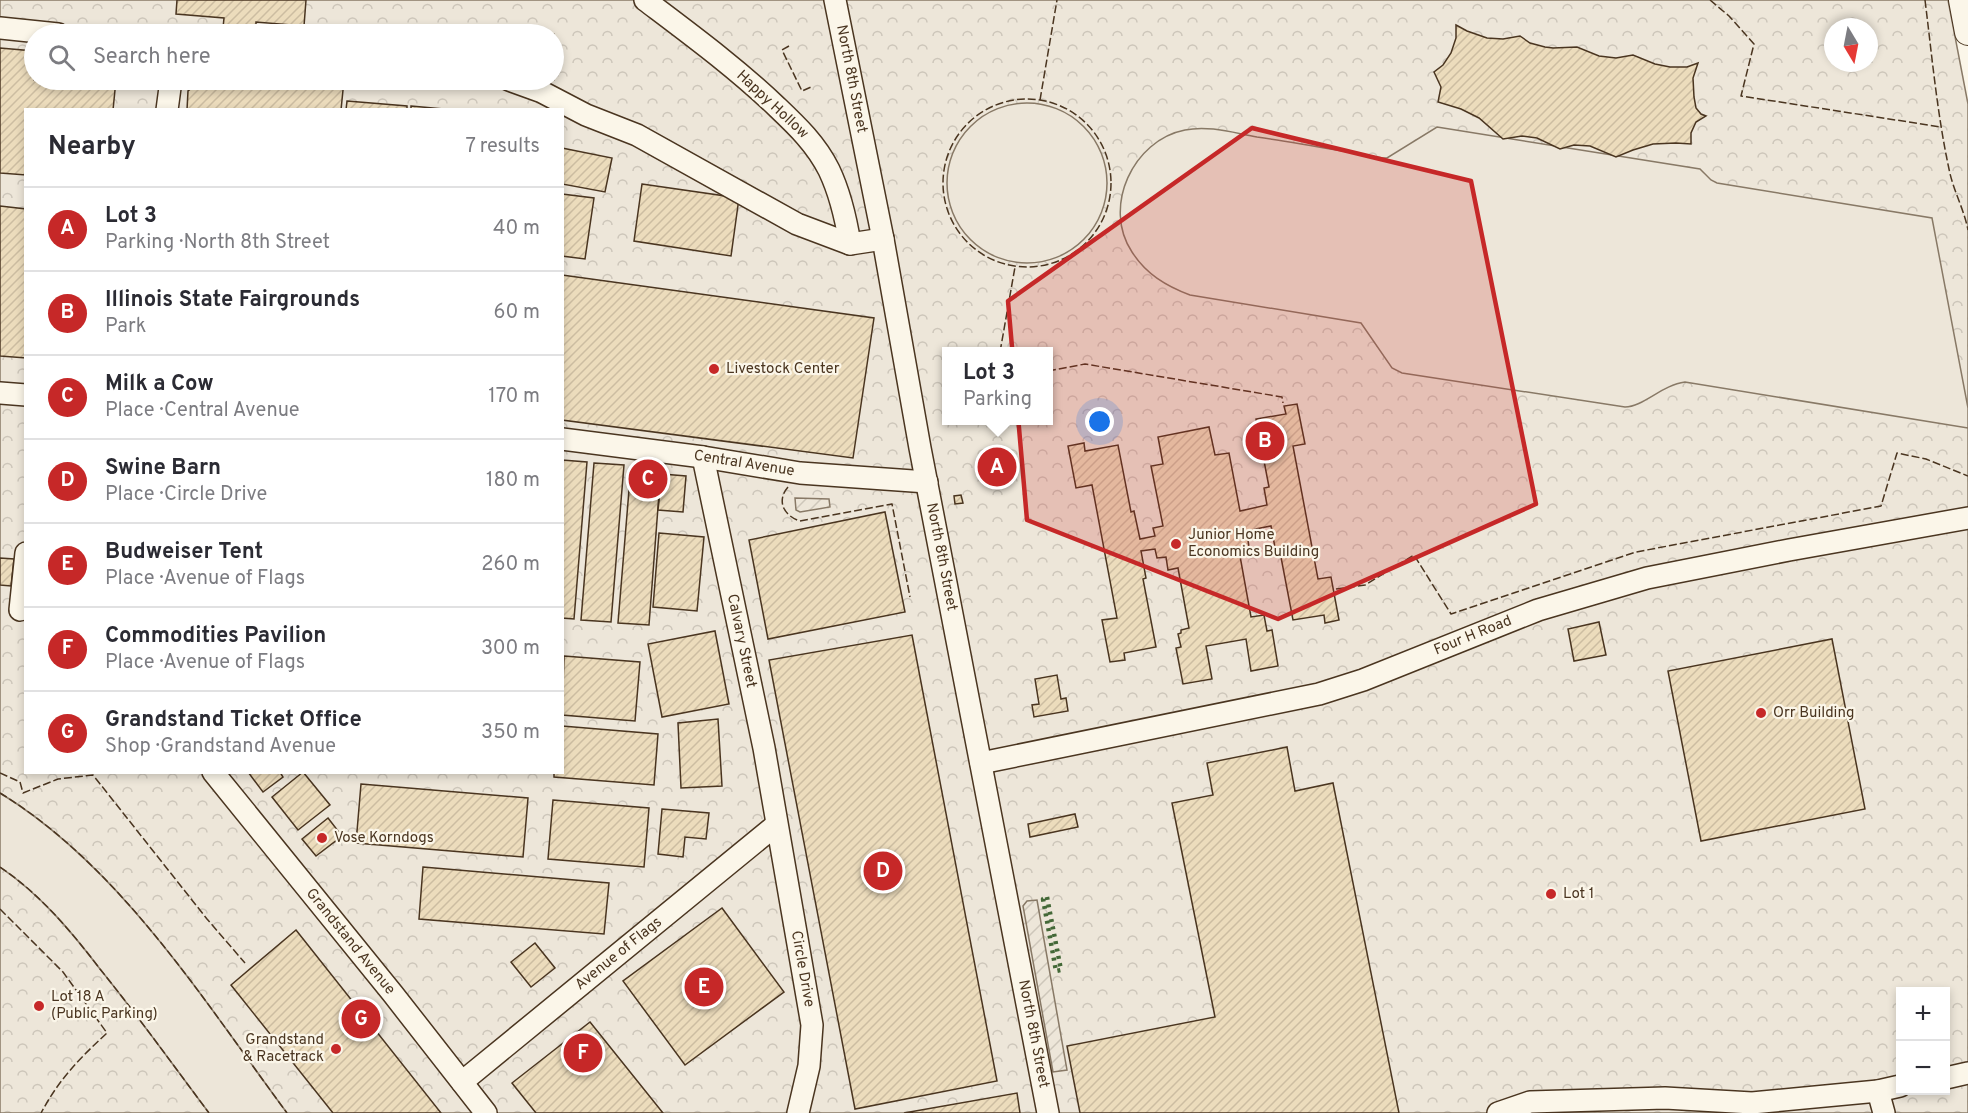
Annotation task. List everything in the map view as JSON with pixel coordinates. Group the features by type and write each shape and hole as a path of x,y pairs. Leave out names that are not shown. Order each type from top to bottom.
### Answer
{"main road":[{"path":"1962,0 1968,32"}],"street":[{"name":"Happy Hollow","path":"645,0 706,45 749,81 807,136 829,170 846,216 850,244"},
{"name":"North 8th Street","path":"835,0 883,239 927,482 1048,1113"},
{"path":"0,28 24,30"},
{"path":"167,108 170,90"},
{"path":"536,90 586,115 637,135 797,224 850,244 883,239"},
{"path":"0,393 24,395"},
{"name":"Central Avenue","path":"564,439 703,457 800,473 927,482"},
{"name":"Calvary Street","path":"703,457 764,748 776,825"},
{"name":"Four H Road","path":"981,763 1330,691 1538,610 1647,578 1968,518"},
{"path":"15,610 24,563"},
{"name":"Grandstand Avenue","path":"215,774 486,1113"},
{"name":"Avenue of Flags","path":"462,1082 776,825"},
{"name":"Circle Drive","path":"776,825 812,1025 809,1066 798,1113"},
{"path":"1950,1077 1968,1073"},
{"path":"1498,1113 1530,1102 1665,1098 1752,1103 1878,1091 1896,1087"},
{"path":"1878,1091 1884,1113"}],"highlighted area":[{"path":"1252,128 1471,181 1536,504 1278,619 1027,520 1008,301"}],"green space":[{"path":"0,0 1948,0 1968,104 1968,1113 0,1113"},
{"path":"1027,103 1043,104 1058,109 1072,116 1084,126 1094,138 1101,152 1106,167 1106,199 1101,214 1094,228 1084,240 1072,250 1058,257 1043,262 1027,263 1011,262 996,257 982,250 970,240 960,228 953,214 948,199 947,183 948,167 953,152 960,138 970,126 982,116 996,109 1011,104"},
{"path":"1437,127 1700,169 1717,183 1932,218 1968,408 1968,428 1685,382 1668,387 1639,404 1625,407 1402,373 1392,368 1361,323 1190,295 1173,288 1144,267 1132,252 1124,234 1120,215 1122,196 1128,178 1137,161 1167,136 1185,130 1212,129 1387,158"},
{"path":"795,498 829,499 830,507 800,512 796,510"},
{"path":"0,793 44,823 84,858 122,897 192,982 287,1113 209,1113 66,927 42,901 0,867"},
{"path":"1037,900 1067,1070 1053,1072 1023,906 1027,901"}],"building":[{"path":"177,0 306,0 304,24 256,22 256,24 223,24 224,18 176,14"},
{"path":"1456,25 1487,38 1503,39 1520,36 1530,43 1545,47 1577,47 1599,56 1616,58 1633,55 1670,67 1687,67 1698,63 1693,78 1694,97 1696,108 1706,116 1696,122 1691,133 1691,144 1653,144 1616,157 1590,146 1574,145 1560,149 1537,138 1522,136 1503,139 1479,118 1461,109 1438,102 1441,87 1434,72 1443,65 1451,53 1456,38"},
{"path":"0,48 24,50 24,90 115,90 113,108 24,108 24,175 0,173"},
{"path":"343,90 341,108 187,108 188,91"},
{"path":"347,101 407,106 407,108 346,108"},
{"path":"564,148 612,158 605,192 564,184"},
{"path":"642,184 739,198 731,256 634,241"},
{"path":"564,194 594,198 585,259 564,256"},
{"path":"0,206 24,209 24,358 0,356"},
{"name":"Livestock Center","path":"564,275 874,318 853,458 564,420"},
{"name":"Junior Home Economics Building","path":"1297,404 1305,444 1293,446 1318,579 1331,577 1339,620 1325,623 1324,615 1293,620 1280,552 1276,553 1271,526 1255,529 1256,538 1248,540 1250,554 1240,556 1251,617 1264,615 1267,631 1272,630 1278,666 1251,671 1246,639 1206,646 1212,679 1183,684 1176,648 1181,647 1178,634 1181,630 1189,628 1178,568 1168,570 1166,557 1157,558 1155,549 1141,551 1146,578 1143,579 1156,647 1124,653 1125,660 1110,662 1102,620 1117,618 1092,485 1076,488 1068,446 1084,443 1085,451 1118,445 1131,512 1134,511 1140,539 1155,536 1153,528 1163,526 1151,466 1163,464 1158,437 1209,427 1215,455 1229,453 1240,511 1267,505 1264,488 1269,487 1256,419 1286,414 1284,406"},
{"path":"564,460 587,462 574,619 564,618"},
{"path":"594,463 624,465 611,622 581,620"},
{"path":"631,466 661,468 649,625 618,623"},
{"path":"662,474 686,476 683,512 658,510"},
{"path":"961,495 963,503 955,504 954,496"},
{"path":"885,512 905,612 768,639 749,540"},
{"path":"659,533 704,537 697,611 653,607"},
{"path":"0,558 14,559 11,586 0,585"},
{"path":"1599,622 1606,655 1574,661 1568,629"},
{"path":"715,631 729,704 662,717 648,644"},
{"path":"912,635 997,1081 855,1109 769,660"},
{"name":"Orr Building","path":"1832,639 1865,809 1701,841 1668,671"},
{"path":"564,656 640,662 635,721 564,715"},
{"path":"1057,675 1061,699 1066,698 1068,711 1034,717 1032,705 1039,704 1035,679"},
{"path":"718,719 722,786 681,788 678,723"},
{"path":"564,726 658,734 654,785 554,777 554,774 564,774"},
{"path":"1287,747 1295,791 1333,783 1399,1113 1080,1113 1067,1046 1215,1017 1172,803 1213,795 1207,763"},
{"path":"250,774 281,774 283,777 263,792"},
{"path":"301,774 305,774 330,805 298,830 272,797"},
{"path":"361,784 528,798 523,857 356,843"},
{"path":"553,800 649,808 644,867 548,859"},
{"path":"662,809 709,813 706,839 685,837 683,857 658,854"},
{"path":"1075,814 1078,827 1030,837 1028,824"},
{"path":"328,818 342,836 316,856 302,839"},
{"path":"423,867 609,883 604,934 419,919"},
{"path":"722,908 784,992 685,1065 623,981"},
{"name":"Grandstand & Racetrack","path":"296,930 441,1113 333,1113 231,985"},
{"path":"535,943 555,968 531,987 511,962"},
{"path":"590,1022 663,1113 536,1113 512,1083"},
{"path":"1017,1093 1020,1113 904,1113"}],"hedge":[{"path":"1047,897 1061,970 1056,971 1043,899 1047,897"}],"fence":[{"path":"1040,100 1057,0"},
{"path":"1710,0 1729,16 1754,44 1741,96 1941,127"},
{"path":"1925,0 1945,148 1951,177 1968,230"},
{"path":"789,46 782,50 802,91 811,87"},
{"path":"1027,99 1059,106 1074,113 1086,124 1097,136 1104,151 1111,183 1104,215 1097,230 1086,242 1074,253 1059,260 1027,267 995,260 980,253 968,242 957,230 950,215 943,183 950,151 957,136 968,124 980,113 995,106 1027,99"},
{"path":"1001,347 1015,267"},
{"path":"1053,370 1085,364 1282,397 1283,403"},
{"path":"1336,589 1365,585 1414,555 1451,614 1636,552 1881,506 1897,453 1926,459 1968,476"},
{"path":"788,487 784,492 782,503 786,512 800,521 892,504 910,597"},
{"path":"0,773 20,782 23,793 58,779 93,775 207,919 245,963"},
{"path":"0,793 44,823 84,858 122,897 192,982 287,1113"},
{"path":"0,867 42,901 66,927 209,1113"},
{"path":"0,909 63,972 107,1033 55,1089 41,1113"}],"place":[{"name":"Livestock Center","path":"714,369"},
{"name":"Illinois State Fairgrounds","path":"1265,441"},
{"name":"Lot 3","path":"997,467"},
{"name":"Milk a Cow","path":"648,479"},
{"name":"Junior Home Economics Building","path":"1176,544"},
{"name":"Orr Building","path":"1761,713"},
{"name":"Vose Korndogs","path":"322,838"},
{"name":"Swine Barn","path":"883,871"},
{"name":"Lot 1","path":"1551,894"},
{"name":"Budweiser Tent","path":"704,987"},
{"name":"Lot 18 A (Public Parking)","path":"39,1006"},
{"name":"Grandstand Ticket Office","path":"361,1019"},
{"name":"Grandstand & Racetrack","path":"336,1049"},
{"name":"Commodities Pavilion","path":"583,1053"}]}
